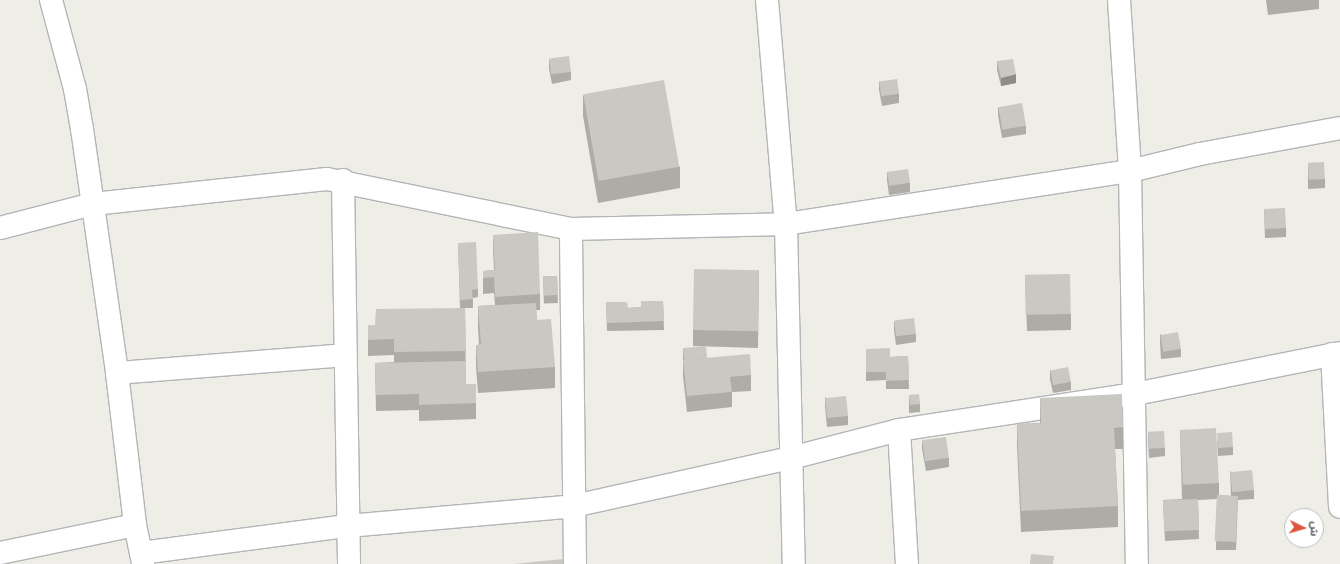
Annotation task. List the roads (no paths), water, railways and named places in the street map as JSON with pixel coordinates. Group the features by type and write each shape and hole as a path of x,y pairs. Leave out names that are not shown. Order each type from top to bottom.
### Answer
{"street":[{"path":"51,0 75,89 94,204 117,373 135,525 142,558 347,526 574,506 790,458 900,430 1135,394 1336,354 1340,506"},
{"path":"767,0 786,224 790,458 794,564"},
{"path":"1119,0 1130,171 1137,564"},
{"path":"0,228 94,204 327,179 343,180 419,200 571,229 786,224 1130,171 1200,154 1340,128"},
{"path":"343,180 347,526 349,564"},
{"path":"571,229 575,564"},
{"path":"117,373 345,355"},
{"path":"900,430 907,564"},
{"path":"0,552 135,525"}]}
